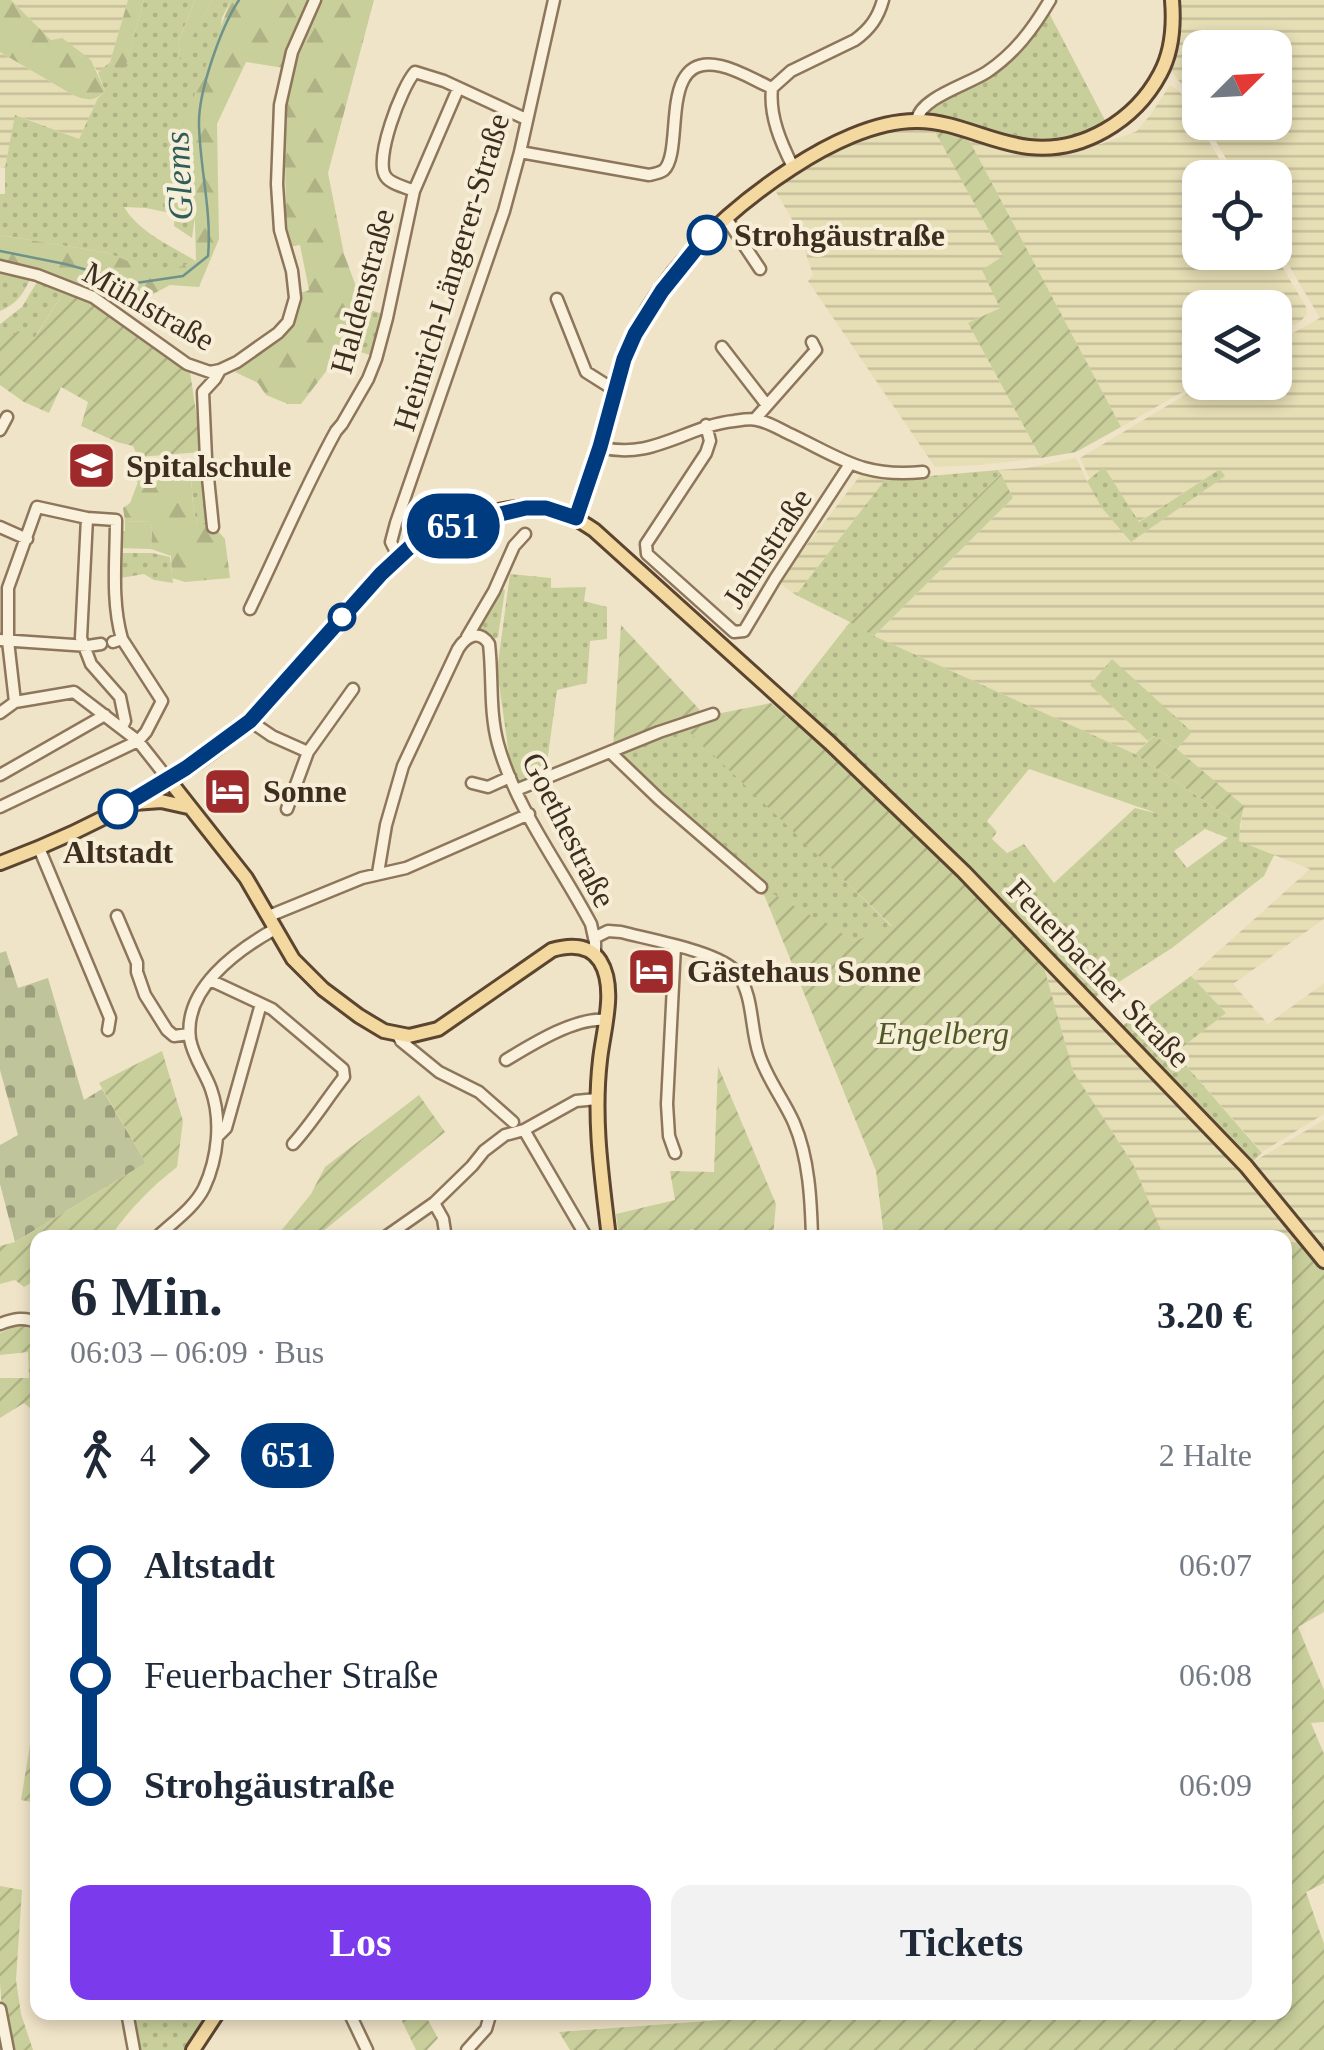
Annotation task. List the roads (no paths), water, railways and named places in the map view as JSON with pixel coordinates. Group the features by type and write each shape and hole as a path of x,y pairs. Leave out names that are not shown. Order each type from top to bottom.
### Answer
{"main road":[{"path":"576,518 624,359 646,313 680,267 726,218 793,166 855,135 890,124 916,120 1034,148 1100,133 1134,108 1162,72 1172,32 1172,0"},
{"name":"Feuerbacher Straße","path":"0,862 130,803 250,721 398,556 429,536 458,524 491,514 546,508 576,518 598,534 830,743 964,872 1246,1166 1324,1261"},
{"path":"168,780 246,878 293,959 323,989 384,1031 422,1035 438,1029 552,950 567,945 578,946 600,961 608,992 596,1099 608,1230"},
{"path":"130,803 162,801 190,808"},
{"path":"193,2050 213,2020"}],"street":[{"name":"Mühlstraße","path":"0,266 82,292 187,364 210,372 248,355 278,333 288,322 295,298 280,230 280,105 292,52 315,0"},
{"name":"Heinrich-Längerer-Straße","path":"398,556 391,542 396,523 487,262 520,152 554,0"},
{"path":"793,166 772,111 772,88 791,72 865,33 882,0"},
{"path":"916,120 926,103 984,74 1011,54 1050,0"},
{"path":"520,152 649,175 666,168 678,92 695,67 720,66 772,88"},
{"path":"414,191 387,180 382,171 396,108 415,72 526,119"},
{"name":"Haldenstraße","path":"250,608 292,524 302,495 368,379 388,318 414,191 458,89"},
{"path":"726,218 760,268"},
{"path":"557,298 586,372 616,391"},
{"path":"600,447 650,449 706,426 756,419 816,350 812,342"},
{"path":"722,347 766,404"},
{"path":"213,527 203,392 220,370"},
{"path":"0,430 7,417"},
{"name":"Jahnstraße","path":"756,419 850,464 890,473 923,472"},
{"name":"Jahnstraße","path":"706,426 710,441 706,452 646,544 646,554 734,632 744,631 850,464"},
{"path":"0,807 138,741 162,701 116,640 116,520 37,507 4,586 4,640 13,697"},
{"path":"87,518 81,638 91,664 120,697 125,721 122,728"},
{"path":"0,527 26,539"},
{"path":"378,873 386,825 403,766 464,640 494,591 514,546 525,534"},
{"name":"Goethestraße","path":"464,640 478,634 488,644 492,714 499,746 528,814 591,924 594,955"},
{"path":"4,640 83,645 116,640"},
{"path":"287,809 308,752 353,689"},
{"path":"0,713 13,697 74,692 138,741 168,780"},
{"path":"0,775 99,714"},
{"path":"516,790 713,714"},
{"path":"250,721 308,752"},
{"path":"610,752 760,887"},
{"path":"472,783 488,787 510,776"},
{"path":"165,1230 204,1189 218,1136 216,1108 189,1034 198,997 219,969 272,922 378,873 406,868 528,814"},
{"path":"38,848 110,1018 108,1030"},
{"path":"117,916 137,963 145,995 155,1012 174,1036 189,1034"},
{"path":"594,938 608,931 621,932 723,961 736,972 750,1004 758,1053 794,1124 804,1160 811,1230"},
{"path":"675,946 667,1104 669,1136 675,1153"},
{"path":"210,980 285,1020 342,1069 344,1078 292,1144"},
{"path":"218,1136 226,1128 261,1004"},
{"path":"506,1060 567,1029 596,1019 605,1020"},
{"path":"398,1035 439,1072 478,1092 513,1122"},
{"path":"395,1230 434,1203 505,1135 524,1130 576,1101 596,1099"},
{"path":"524,1130 581,1230"},
{"path":"434,1203 445,1230"},
{"path":"0,1324 30,1319"},
{"path":"0,2008 8,2050"},
{"path":"128,2020 134,2050"},
{"path":"353,2020 367,2050"},
{"path":"468,2050 489,2020"}],"waterway":[{"name":"Glems","path":"0,251 136,283 183,276 208,256 200,111 212,60 239,0"}],"place":[{"name":"Strohgäustraße","path":"707,235"},
{"name":"Spitalschule","path":"91,466"},
{"name":"Sonne","path":"228,791"},
{"name":"Altstadt","path":"118,809"},
{"name":"Gästehaus Sonne","path":"652,971"}],"park label":[{"name":"Engelberg","path":"943,1033"}]}
